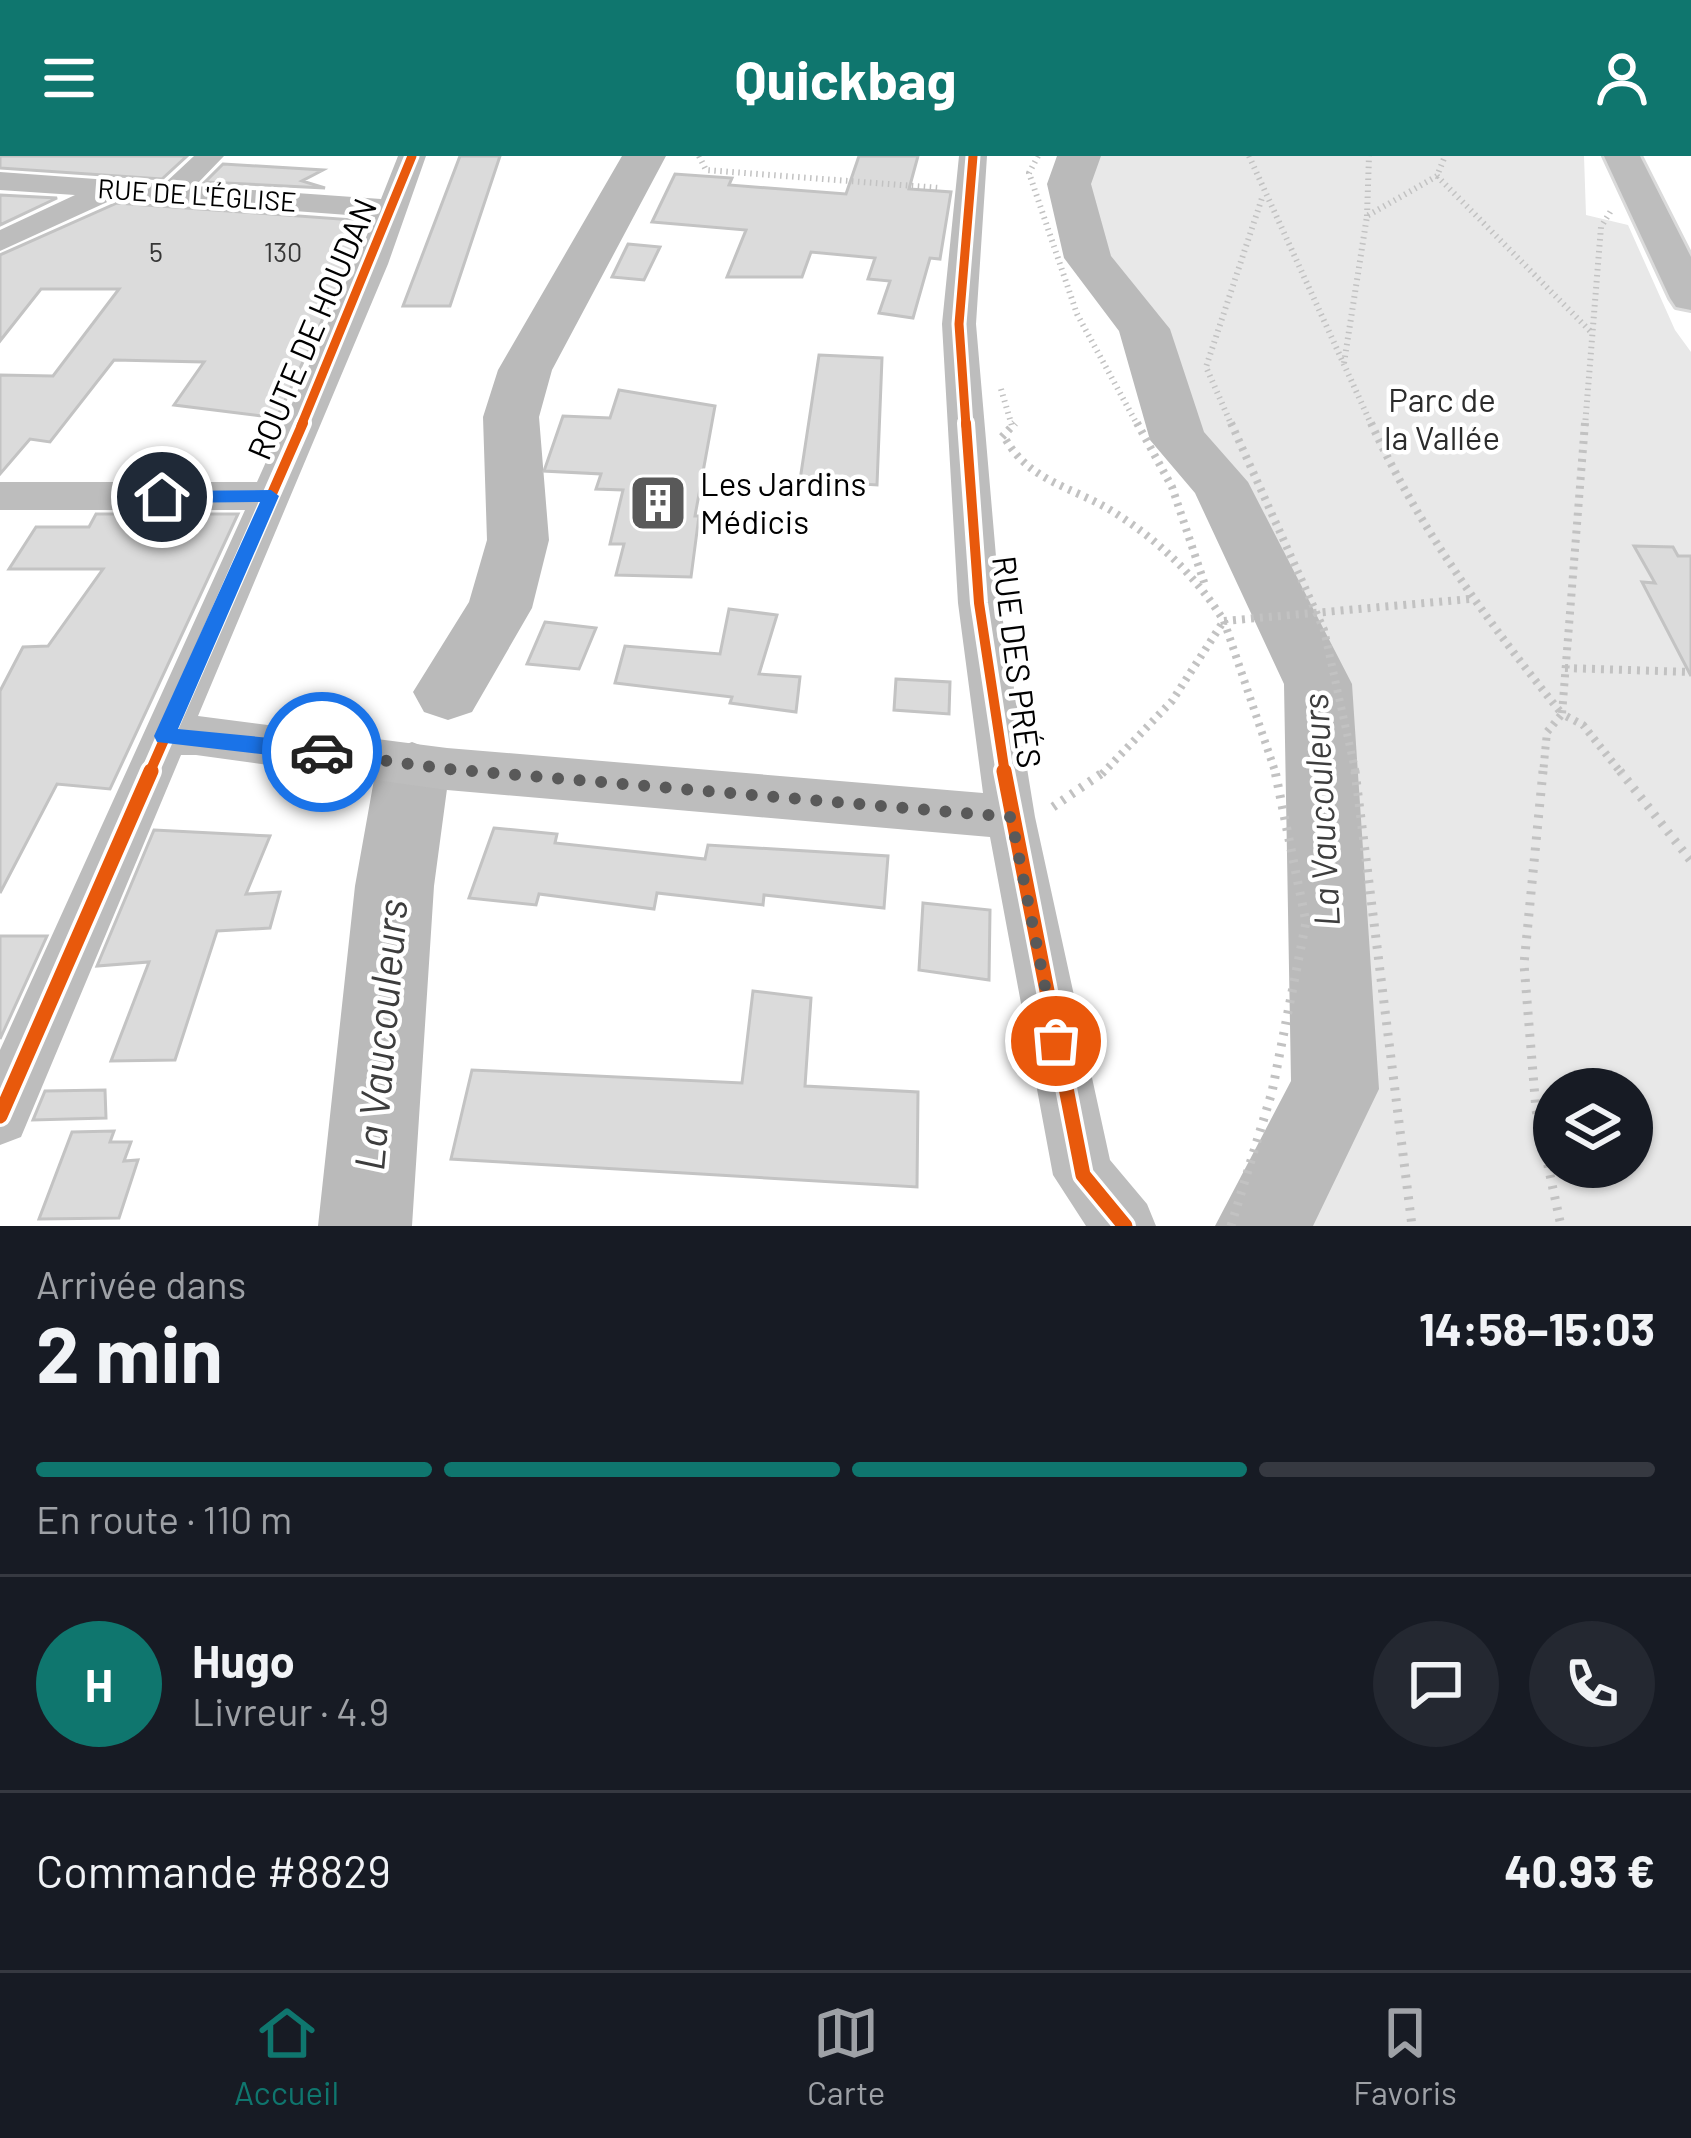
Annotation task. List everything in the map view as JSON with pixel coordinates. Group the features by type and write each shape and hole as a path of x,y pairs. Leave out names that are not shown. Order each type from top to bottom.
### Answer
{"main road":[{"path":"1635,163 1691,239"},
{"path":"1635,163 1691,298"}],"street":[{"path":"55,186 82,156"},
{"path":"169,195 209,156"},
{"name":"ROUTE DE HOUDAN","path":"0,1116 271,496 394,209 412,156"},
{"name":"RUE DES PRÉS","path":"970,173 958,324 979,603 1011,817 1083,1175 1125,1226"},
{"name":"RUE DE L'ÉGLISE","path":"0,181 394,209"},
{"path":"0,242 108,190"},
{"path":"0,496 271,496"},
{"name":"RUE DES PRÉS","path":"164,736 447,769 1011,817"}],"path":[{"path":"699,156 706,170 918,190 970,173"},
{"path":"1038,156 1029,173 1077,314 1172,487 1206,588 1224,621 1270,747 1306,922 1272,1092 1231,1226"},
{"path":"1250,156 1312,303 1392,469 1470,599 1562,714 1583,725 1691,860"},
{"path":"1343,367 1367,216 1370,156"},
{"path":"1367,216 1437,176 1445,156"},
{"path":"1561,1226 1536,1110 1524,964 1547,732 1562,714 1601,227 1635,163"},
{"path":"1437,176 1592,333"},
{"path":"1264,194 1207,367 1324,630 1362,803 1412,1226"},
{"path":"1005,437 1034,478 1110,509 1206,588"},
{"path":"1224,621 1470,599"},
{"path":"1011,817 1034,816 1068,799 1157,721 1207,654 1224,621"},
{"path":"1565,668 1691,672"}],"green space":[{"name":"Parc de la Vallée","path":"1083,156 1584,156 1586,215 1628,225 1675,330 1691,352 1691,1226 1294,1226 1360,1074 1326,753 1147,383 1067,201"}],"building":[{"path":"0,156 187,156 162,179 0,168"},
{"path":"460,156 500,156 450,306 403,306"},
{"path":"859,156 918,156 909,189 951,192 940,259 930,258 913,318 879,313 890,281 868,279 875,258 811,252 802,277 727,277 746,230 652,222 675,174 732,178 729,185 846,194"},
{"path":"223,164 323,170 302,181 325,188 205,182"},
{"path":"0,195 57,198 0,225"},
{"path":"117,203 368,221 277,418 174,405 204,362 114,360 50,442 30,439 0,474 0,375 53,376 119,289 41,289 0,341 0,255"},
{"path":"628,244 660,247 644,280 612,277"},
{"path":"819,355 882,358 877,485 800,480"},
{"name":"Les Jardins Médicis","path":"619,390 715,406 695,516 699,516 691,577 616,575 624,544 610,544 623,490 596,489 601,474 544,471 563,416 610,418"},
{"path":"96,514 238,514 110,789 57,784 0,893 0,691 23,647 48,646 103,569 9,569 36,527 89,527"},
{"path":"1634,546 1673,547 1678,556 1691,556 1691,676 1642,582 1655,583"},
{"path":"729,609 777,615 759,674 800,677 796,712 730,703 732,697 615,683 625,646 720,654"},
{"path":"545,622 596,628 579,669 527,664"},
{"path":"896,679 950,682 949,714 894,710"},
{"path":"494,828 557,834 555,843 705,859 708,845 888,856 884,908 764,895 763,905 657,893 654,909 539,894 536,905 469,898"},
{"path":"154,830 270,836 246,894 280,892 270,928 217,931 175,1060 111,1061 149,962 97,966"},
{"path":"923,903 990,910 989,980 919,970"},
{"path":"0,936 47,936 0,1039"},
{"path":"753,991 811,998 805,1086 918,1092 917,1187 451,1159 472,1070 742,1083"},
{"path":"105,1090 106,1118 33,1120 45,1091"},
{"path":"114,1131 110,1142 131,1142 124,1161 138,1160 119,1218 39,1219 72,1132"}],"waterway":[{"name":"La Vaucouleurs","path":"448,692 500,608 518,540 511,417 525,370 644,156"},
{"name":"La Vaucouleurs","path":"1079,156 1069,184 1088,258 1144,329 1178,440 1219,482 1318,684 1335,1089 1262,1226"},
{"name":"La Vaucouleurs","path":"365,1226 394,886 412,774"}],"cycle path":[{"path":"0,1116 372,264 412,156"},
{"path":"973,156 959,324 979,603 1011,817 1083,1175 1125,1226"}],"way so far":[{"path":"322,752 447,769 1011,817 1056,1041"}],"place":[{"name":"Les Jardins Médicis","path":"658,503"}],"route":[{"path":"162,497 271,496 164,736 322,752"}]}
